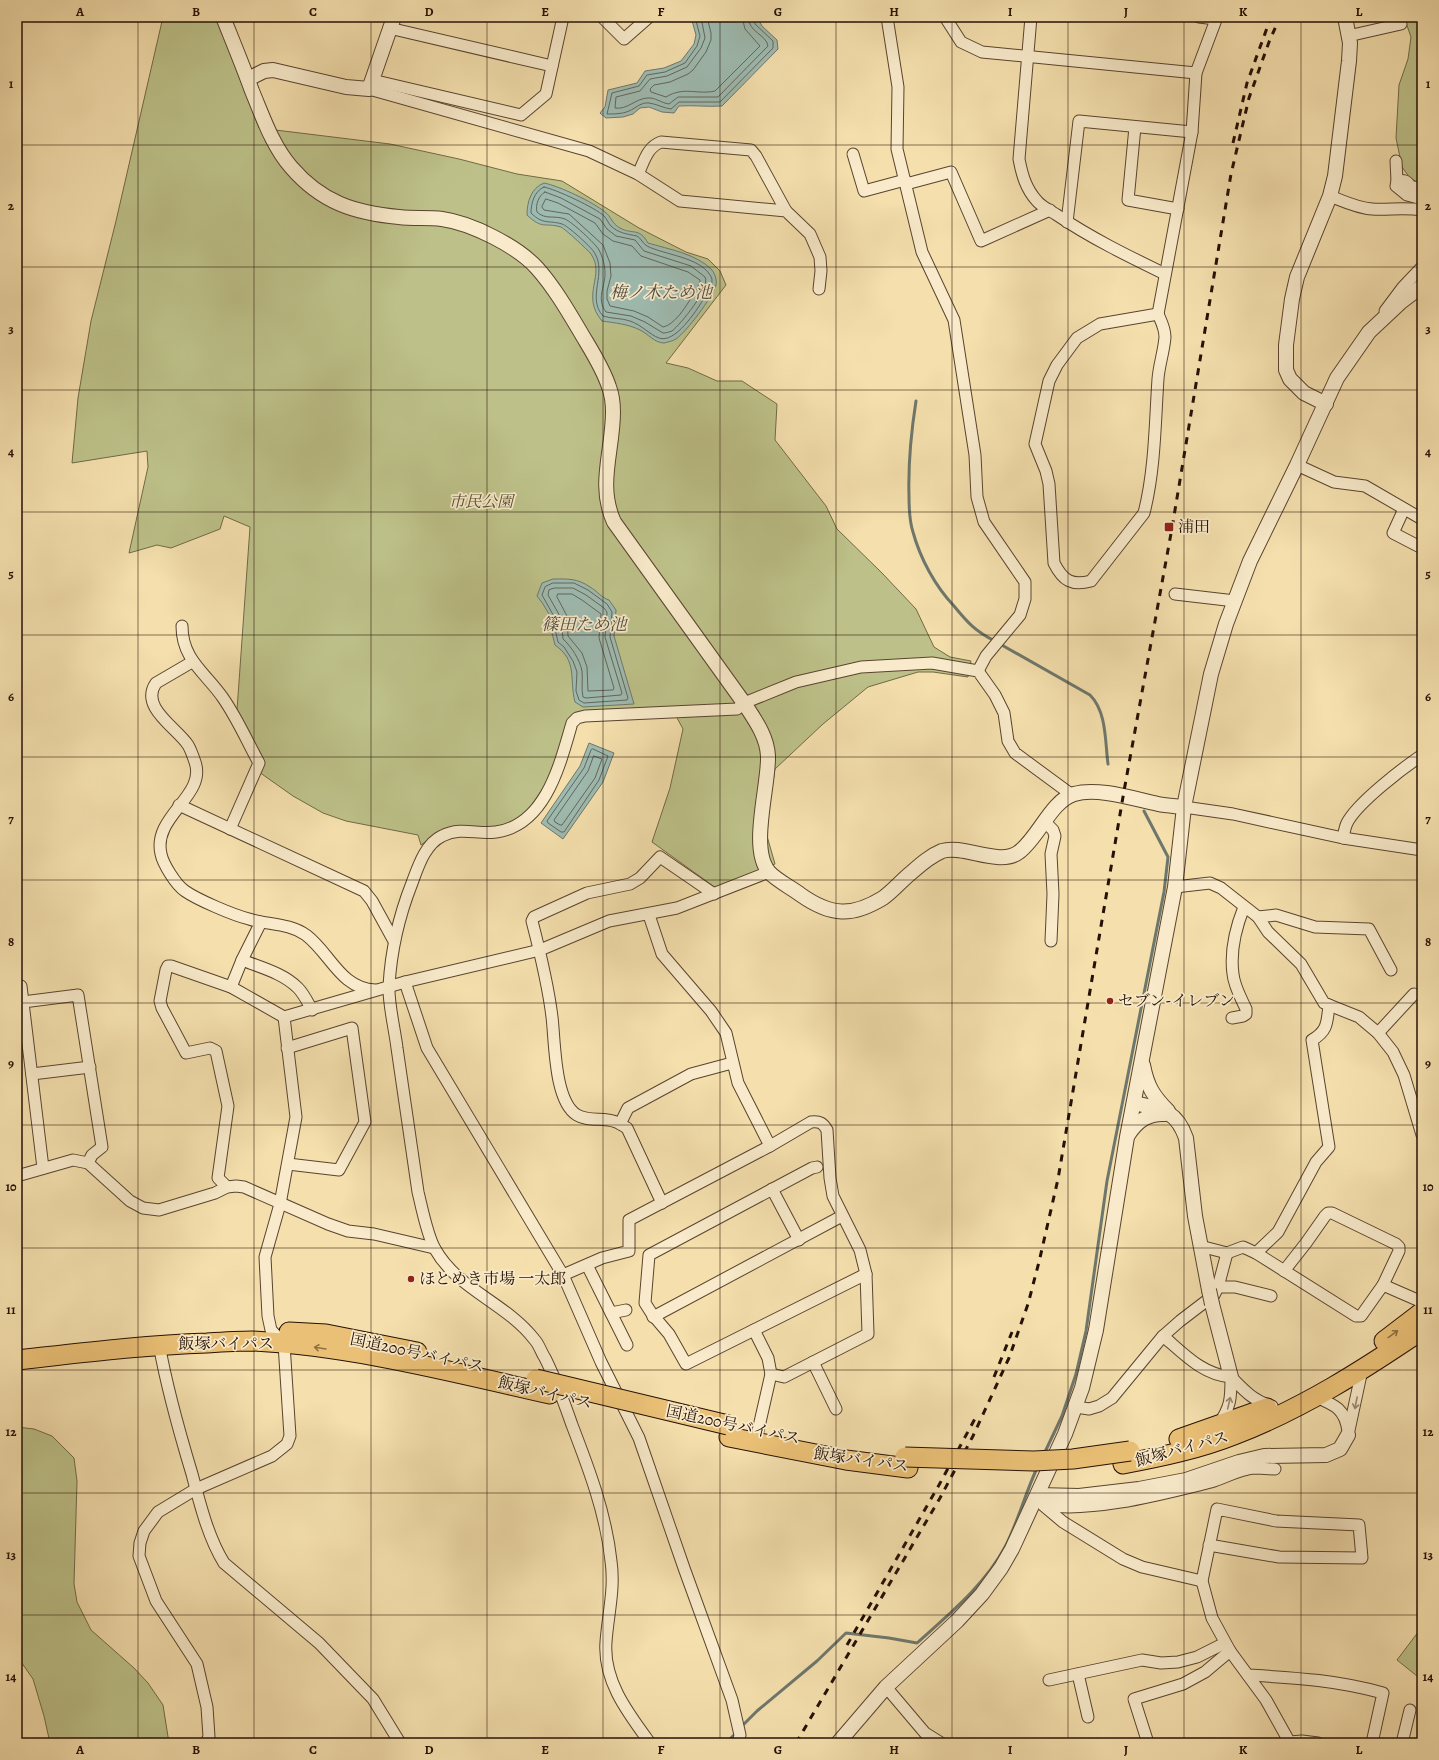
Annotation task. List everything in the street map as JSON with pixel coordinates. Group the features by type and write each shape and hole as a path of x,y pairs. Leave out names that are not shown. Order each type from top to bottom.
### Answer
{"highway":[{"name":"国道200号バイパス","path":"17,1349 158,1333 220,1330 271,1330 326,1334 465,1362 729,1431 758,1431 907,1463 1034,1461 1126,1458 1217,1427 1272,1406 1312,1386 1356,1361 1422,1312"},
{"name":"飯塚バイパス","path":"1126,1458 1188,1450 1234,1436 1316,1397 1362,1370 1422,1330"},
{"name":"飯塚バイパス","path":"17,1360 159,1344 251,1341 308,1346 367,1355 429,1367 729,1431 846,1460 907,1463"}],"street":[{"path":"223,17 265,124 277,147 290,167 324,197 353,209 399,217 444,219 466,225 509,245 526,257 538,269 569,314 598,362 610,389 613,413 605,488 609,510 614,522 744,704 763,734 768,757 764,794 761,856 769,872 815,905 832,911 845,912 859,910 884,897 927,859 943,851 960,850 998,858 1017,854 1035,837 1057,805 1072,794 1083,792 1100,793 1161,804 1233,814 1343,838 1422,850"},
{"path":"248,79 264,71 280,70 346,87 371,84 521,115 546,94 563,17"},
{"path":"602,17 624,39 649,17"},
{"path":"887,17 898,86 896,149 906,182 922,252 954,320 975,455 977,497 984,522 1025,582 1025,598 1020,616 986,656 978,671"},
{"path":"945,17 961,42 982,52 1196,73"},
{"path":"1031,17 1019,159 1022,174 1028,190 1038,202 1067,222 1126,255 1165,274"},
{"path":"1158,314 1100,324 1077,338 1057,365 1049,380 1035,444 1046,471 1049,484 1054,563 1059,573 1067,580 1075,584 1091,581 1144,513 1148,500 1158,376 1164,337 1163,327 1158,314 1192,132 1196,73 1217,18 1199,17"},
{"path":"1326,404 1304,393 1290,379 1286,370 1286,345 1290,307 1297,278 1330,196 1335,176 1343,121 1349,60 1348,36 1345,17"},
{"path":"371,84 392,22 552,66"},
{"path":"1348,36 1401,24"},
{"path":"371,84 589,151 638,174 680,201 786,211"},
{"path":"1067,222 1079,121 1192,132"},
{"path":"1135,127 1128,200 1178,209"},
{"path":"638,174 649,150 654,145 661,142 751,150 756,156 786,211 810,234 820,257 821,271 819,289"},
{"path":"853,154 864,191 952,172 980,241 1050,210"},
{"path":"1396,161 1396,186 1402,192 1422,199"},
{"path":"1396,181 1404,180 1408,182 1410,186 1422,189"},
{"path":"1330,196 1360,207 1373,209 1409,208 1422,210"},
{"path":"838,1743 886,1687 957,1621 982,1594 1001,1568 1039,1500 1076,1407 1089,1364 1096,1330 1127,1137 1175,888 1184,807 1211,674 1226,624 1250,561 1326,404 1337,378 1403,287 1422,267"},
{"path":"1369,332 1401,302 1422,286"},
{"path":"1297,465 1334,482 1365,486 1422,519"},
{"path":"1404,509 1393,533 1422,548"},
{"path":"1175,594 1235,601"},
{"path":"182,626 183,643 192,662 223,698 259,763 230,829"},
{"path":"192,662 156,683 153,688 152,697 155,709 188,745 196,763 197,775 194,786 164,827 160,853 170,874 184,891 248,919 281,924 298,930 313,940 345,978 353,984 364,989 384,989"},
{"path":"650,1743 632,1718 617,1693 608,1673 606,1642 613,1594 613,1577 606,1530 595,1491 553,1375 536,1340 523,1326 512,1315 481,1295 457,1276 434,1248 418,1192 384,989 394,941 406,897 416,870 430,846 441,836 454,832 468,831 493,833 506,830 525,821 537,806 555,778 572,723 577,718 585,716 737,709 744,704 796,682 861,666 932,663 978,671 995,695 1004,712 1008,741 1015,753 1072,794"},
{"path":"1343,838 1348,822 1362,804 1422,755"},
{"path":"179,805 364,891 372,901 394,941"},
{"path":"1045,822 1053,830 1055,836 1051,854 1053,894 1052,941"},
{"path":"662,1202 627,1128 616,1122 578,1116 571,1110 564,1097 556,1069 552,1017 540,950 532,920 534,917 587,893 630,884 640,878 660,857 714,894"},
{"path":"227,1187 218,1178 228,1106 216,1051 210,1048 186,1053 162,1008 160,1001 168,966 231,987 284,1017 405,982 540,950 609,921 677,908 769,872"},
{"path":"1175,888 1210,883 1221,888 1258,917 1268,932 1301,964 1324,1003 1359,1016 1378,1033 1394,1052 1422,1135"},
{"path":"1232,1018 1246,1014 1246,1009 1233,975 1235,940 1244,907"},
{"path":"650,914 662,954 712,1011 726,1033 738,1083 770,1146"},
{"path":"1258,917 1276,915 1315,927 1369,929 1392,970"},
{"path":"231,987 242,960 261,922"},
{"path":"242,960 275,972 288,980 299,989 312,1010"},
{"path":"405,982 427,1048 563,1275 601,1362 639,1438 732,1700 740,1735 738,1743"},
{"path":"17,987 21,986 43,1168"},
{"path":"1378,1033 1414,994"},
{"path":"22,1002 78,995 102,1147 92,1155 88,1163"},
{"path":"1256,1253 1278,1232 1316,1162 1329,1147 1312,1040 1319,1036 1325,1029 1330,1005"},
{"path":"206,1743 209,1737 207,1708 197,1664 156,1601 139,1556 144,1531 158,1512 196,1489 272,1456 287,1444 290,1436 284,1344 271,1330 266,1305 265,1257 280,1204 296,1117 284,1017"},
{"path":"287,1048 352,1028 365,1122 339,1170 288,1164"},
{"path":"1142,1061 1148,1085 1156,1098 1182,1128 1186,1138 1200,1246 1213,1294 1231,1377 1231,1402 1227,1413 1217,1427"},
{"path":"620,1124 628,1108 691,1074 732,1063"},
{"path":"32,1074 90,1067"},
{"path":"1134,1103 1162,1109 1171,1114"},
{"path":"1127,1137 1133,1128 1147,1116 1155,1113 1171,1114"},
{"path":"563,1275 602,1258 629,1251 629,1220 770,1146 811,1122 824,1124 827,1130 830,1178 833,1196 860,1250 866,1274 868,1334 784,1377 771,1374"},
{"path":"17,1176 73,1160 88,1163 130,1201 143,1208 159,1210 215,1193 227,1187 244,1187 280,1204 348,1231 374,1234 434,1248"},
{"path":"817,1168 812,1168 649,1255 645,1303 653,1317 669,1334 686,1364 866,1274"},
{"path":"772,1189 799,1240"},
{"path":"1200,1246 1227,1253 1243,1247 1256,1253 1284,1271 1356,1316 1361,1316 1383,1285 1399,1251 1399,1247 1396,1244 1332,1213 1328,1213 1284,1271"},
{"path":"653,1317 842,1216"},
{"path":"1076,1407 1089,1409 1099,1406 1112,1398 1163,1336 1180,1320 1214,1295 1213,1294 1227,1253"},
{"path":"587,1264 627,1345"},
{"path":"1383,1285 1422,1302"},
{"path":"1213,1294 1235,1287 1271,1296"},
{"path":"611,1313 626,1310"},
{"path":"754,1330 768,1358 771,1374 758,1431"},
{"path":"1163,1336 1209,1372 1219,1376 1231,1377 1248,1395 1262,1403 1272,1406"},
{"path":"159,1344 168,1392 196,1489 214,1544 224,1563 319,1644 373,1699 400,1743"},
{"path":"813,1362 836,1409"},
{"path":"1039,1500 1139,1489 1186,1480 1239,1462 1264,1456 1326,1455 1340,1449 1348,1435 1362,1370"},
{"path":"1316,1397 1332,1404 1340,1410 1346,1419 1348,1435"},
{"path":"1039,1500 1056,1507 1074,1507 1134,1499 1212,1481 1253,1468 1275,1469"},
{"path":"1039,1500 1063,1522 1123,1559 1142,1568 1202,1581"},
{"path":"1209,1545 1279,1557 1362,1558 1359,1525 1276,1521 1217,1509 1209,1545 1202,1581 1212,1618 1227,1647 1266,1700 1290,1743 1302,1741 1318,1743"},
{"path":"1049,1680 1142,1660 1161,1663 1178,1662 1227,1647"},
{"path":"1148,1743 1134,1699 1183,1684 1205,1672 1227,1647"},
{"path":"1078,1674 1088,1717"},
{"path":"1248,1675 1309,1678 1352,1685 1383,1693 1372,1743"},
{"path":"886,1687 925,1733 941,1743"},
{"path":"1402,1743 1410,1710"}],"green space":[{"name":"市民公園","path":"163,17 216,17 259,128 390,144 459,159 517,174 562,181 639,228 686,252 708,259 720,271 726,285 666,363 688,368 717,381 742,381 777,404 775,440 826,506 837,529 916,609 934,647 950,657 971,661 968,677 933,672 918,672 868,687 823,724 775,769 769,807 767,836 775,864 716,888 652,842 670,788 683,729 676,716 581,712 572,715 568,719 552,775 524,816 504,827 459,827 442,830 421,845 418,835 346,821 323,813 293,796 259,772 237,710 250,527 224,516 220,529 171,548 157,545 129,553 148,467 147,451 72,463 78,398 91,321 116,221"},
{"path":"1404,17 1422,17 1422,185 1410,178 1402,167 1396,138 1399,85 1408,59 1411,37"},
{"path":"17,1427 34,1429 52,1436 74,1458 77,1481 74,1584 77,1602 91,1630 134,1668 148,1683 163,1705 169,1743 50,1743 33,1679 17,1656"},
{"path":"1422,1627 1422,1680 1397,1660"}],"water":[{"path":"691,17 757,17 762,26 777,40 778,49 722,106 679,106 674,113 662,112 649,107 640,108 633,114 623,117 606,118 600,113 605,107 608,90 637,83 645,71 664,68 681,61 694,44 696,35"},
{"name":"梅ノ木ため池","path":"544,183 567,191 600,208 617,226 625,230 639,233 648,243 690,256 706,264 712,270 716,281 714,291 699,314 681,335 676,339 661,343 631,326 602,321 596,312 593,303 596,270 595,262 591,254 561,227 540,224 532,220 527,215 529,200 533,192"},
{"name":"篠田ため池","path":"553,579 581,582 609,600 616,610 614,636 634,704 583,707 575,702 570,664 567,657 555,645 552,633 553,621 537,596 542,583"},
{"path":"589,743 614,753 603,782 563,839 541,823 580,766"}],"waterway":[{"path":"916,401 910,448 909,472 909,510 916,542 924,562 947,598 972,626 982,634 995,641"},
{"path":"1000,644 1090,695 1100,710 1104,728 1108,764"},
{"path":"1044,1454 1062,1416 1076,1374 1086,1331 1107,1181 1164,892 1168,857 1144,811"},
{"path":"741,1727 757,1711 817,1661 846,1633 917,1643 977,1587 997,1561 1010,1537 1037,1468"},
{"path":"726,1743 736,1733"}],"railway":[{"path":"1233,143 1247,83 1271,17"},
{"path":"796,1743 940,1498 973,1436 1009,1358 1028,1304 1058,1179 1124,791 1172,528 1231,174 1249,98 1269,42 1280,17"},
{"path":"994,1377 1012,1332"},
{"path":"847,1645 939,1485 977,1415"}],"place":[{"name":"浦田","path":"1169,527"},
{"name":"セブン-イレブン","path":"1110,1001"},
{"name":"ほとめき市場 一太郎","path":"411,1279"}]}
